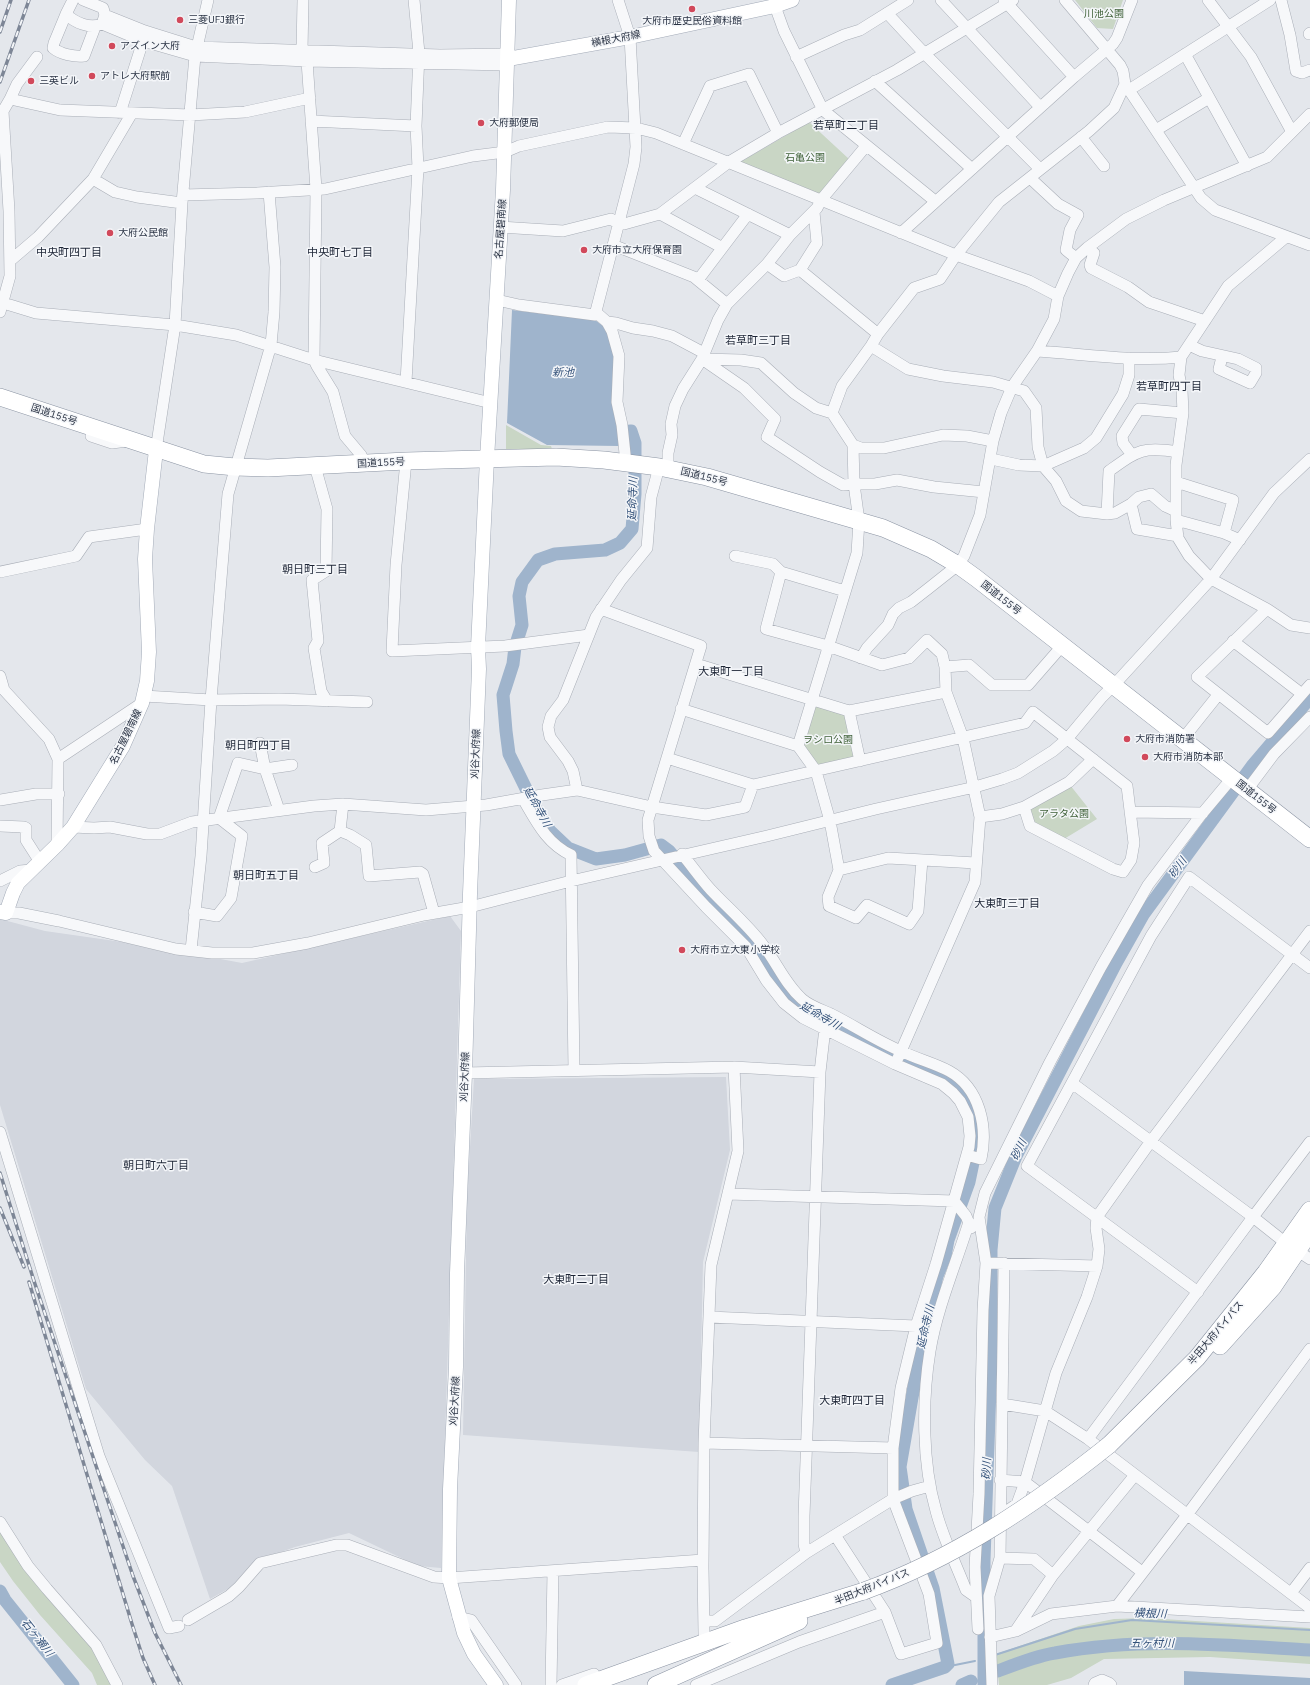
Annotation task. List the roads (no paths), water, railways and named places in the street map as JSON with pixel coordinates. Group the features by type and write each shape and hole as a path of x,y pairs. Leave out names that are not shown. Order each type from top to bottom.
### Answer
{"highway":[{"name":"国道155号","path":"0,397 156,450 204,464 235,468 268,468 406,461 556,458 631,463 664,468 776,496 905,536 958,565 1182,740 1307,834"},
{"name":"半田大府パイパス","path":"1298,1251 1310,1210"},
{"name":"半田大府パイパス","path":"613,1685 900,1577 984,1534 1024,1509 1109,1445 1197,1358 1298,1251 1310,1232"},
{"path":"586,1685 745,1628 864,1591"},
{"path":"656,1685 832,1607 864,1591"}],"main road":[{"name":"名古屋碧南線","path":"487,459 505,152 509,0"},
{"name":"横根大府線","path":"508,59 630,37 775,6 792,0"},
{"name":"名古屋碧南線","path":"2,914 18,883 73,827 123,746 143,700 147,681 149,652 145,559 156,450"},
{"name":"刈谷大府線","path":"487,459 478,647 479,669 456,1367 450,1504 449,1578 458,1617 464,1633 474,1654 496,1685"}],"street":[{"path":"72,0 54,43 53,48 57,52 78,57 84,56 101,15"},
{"path":"83,0 101,15 143,41 196,51 305,56 419,58 448,55 508,59"},
{"path":"156,450 174,326 196,51 208,0"},
{"path":"303,0 305,56 310,98 316,190 314,360 316,366 333,392 345,436 361,455 365,464"},
{"path":"406,382 418,168 416,126 419,58 414,0"},
{"path":"595,314 634,164 636,147 630,37 618,0"},
{"path":"796,57 844,35 860,30 908,0"},
{"path":"941,0 1040,108"},
{"path":"1065,0 1120,65 1127,87 1201,198 1216,210 1310,245"},
{"path":"901,233 1074,77 1113,44 1117,38 1132,0"},
{"path":"1208,0 1251,57 1292,132"},
{"path":"832,413 842,386 878,334 914,288 940,279 956,255 999,202 1081,137 1114,108 1127,87 1185,54 1270,0"},
{"path":"1281,0 1290,35 1296,71 1302,73 1310,70"},
{"path":"500,228 563,232 611,219 619,224 624,224 660,214 729,162 778,133 823,110 967,28 1008,1 1074,77"},
{"path":"775,6 784,31 823,110 935,201"},
{"path":"887,13 1040,169"},
{"path":"66,14 73,21 101,15 196,51"},
{"path":"120,113 143,41"},
{"path":"1185,54 1247,166"},
{"path":"37,57 17,84 3,111 11,260 10,276 1,306 36,313 174,326 236,335 314,360 491,403"},
{"path":"683,144 710,86 750,74 778,133"},
{"path":"874,81 972,169"},
{"path":"10,98 60,110 190,115 245,112 310,98"},
{"path":"1156,130 1209,98"},
{"path":"11,260 38,237 93,179 132,113"},
{"path":"860,658 888,625 892,614 958,565 964,556 980,515 993,441 1002,413 1012,387 1037,351 1054,319 1058,296 1076,258 1126,219 1164,200 1267,157 1310,114"},
{"path":"311,121 416,126"},
{"path":"93,179 115,192 137,197 183,199 316,190 473,156 505,152 519,146 608,127 636,128 656,133 729,162 901,233 1029,282 1058,296"},
{"path":"1081,137 1104,166"},
{"path":"578,790 573,771 568,761 550,737 548,727 551,716 563,700 601,609 621,580 647,548 651,497 664,468 668,453 672,435 671,424 675,406 683,389 703,356 718,320 727,304 767,264 790,235 814,212 866,146"},
{"path":"1030,178 1058,204 1078,215 1070,230 1066,250 1076,258"},
{"path":"695,188 790,235"},
{"path":"191,950 201,856 211,700 228,494 271,345 274,312 275,267 269,192"},
{"path":"767,264 784,276 800,270 817,243 814,212"},
{"path":"660,214 722,247"},
{"path":"698,280 748,214"},
{"path":"1286,237 1228,286 1181,357 1179,375 1182,390 1183,413 1176,464 1176,516 1178,536 1189,556 1211,579 1267,608 1291,625 1310,628"},
{"path":"613,245 682,272 698,280 727,304"},
{"path":"1087,248 1094,253 1090,265 1091,268 1128,287 1149,302 1205,320"},
{"path":"800,270 878,334"},
{"path":"497,300 519,305 595,314 599,315 607,322 612,330 619,356 618,402 631,463"},
{"path":"607,322 616,322 632,328 672,336 703,356 744,388 775,419 767,436 842,485 875,484 896,480 934,487 984,492"},
{"path":"1189,345 1222,357"},
{"path":"871,346 908,369 942,376 994,382 1024,391 1036,408 1038,447 1043,466 1056,481 1066,501 1081,511 1107,514 1115,513 1131,504 1139,497 1151,494 1176,516 1224,532 1240,540"},
{"path":"1037,351 1129,358 1166,359 1181,357"},
{"path":"703,356 761,363 799,396 816,408 832,413 853,445 854,484 859,521 857,553 798,746"},
{"path":"991,459 1019,465 1043,466 1084,448 1096,438 1105,425 1126,386 1129,375 1129,358"},
{"path":"0,390 113,427 130,440"},
{"path":"0,405 112,443 130,440"},
{"path":"1132,455 1123,443 1122,436 1139,409 1183,413"},
{"path":"853,445 861,448 884,448 943,435 968,436 993,441"},
{"path":"1107,514 1109,471 1132,455 1143,450 1164,449 1178,452"},
{"path":"2,914 19,913 176,949 212,953 253,953 308,943 434,913 470,907 658,857 682,855 760,838 876,809 975,787 1002,779 1018,772 1053,751 1067,739 1102,697 1211,579 1274,494 1310,459"},
{"path":"406,461 396,565 392,651 505,646 589,635"},
{"path":"315,466 327,509 326,571 312,580 318,641 314,648 321,691 328,701"},
{"path":"1176,482 1233,500 1224,532"},
{"path":"1131,504 1137,529 1178,536"},
{"path":"0,572 76,556 89,537 147,529"},
{"path":"735,556 772,564 780,572 845,591"},
{"path":"780,572 766,629 828,646 882,665 909,658 927,640 942,654 945,667 946,692 963,738 975,787 980,817 975,882 895,1064"},
{"path":"1267,608 1196,677 1268,733 1310,685"},
{"path":"601,609 701,646 648,820 649,836 658,857 746,947 770,986 784,1003 803,1018 895,1064 942,1084 960,1101 970,1127 967,1156 936,1264 916,1326 901,1388 893,1448 894,1498 929,1594 937,1643 901,1654 884,1612 835,1535"},
{"path":"1233,642 1302,694"},
{"path":"945,667 969,665 992,685 1028,685 1062,646"},
{"path":"696,664 849,711 946,692"},
{"path":"0,676 4,690 49,739 58,759 59,794 57,845"},
{"path":"1182,740 1218,695"},
{"path":"58,759 143,700 279,699 366,702"},
{"path":"681,709 798,746 816,771 830,821 839,870 828,897 829,906 856,918 867,905 910,924 918,910 922,860"},
{"path":"849,711 860,761"},
{"path":"667,758 753,785 1025,723 1033,712 1127,786 1134,843 1131,860 1123,872 1113,869 1030,826 1024,807"},
{"path":"1247,790 1274,754 1310,717"},
{"path":"260,743 278,810"},
{"path":"980,817 1002,814 1024,807 1068,782 1093,759"},
{"path":"219,818 238,763 266,769 292,765"},
{"path":"992,1685 989,1596 1000,1558 1002,1404 995,1263 979,1217 985,1193 991,1178 1050,1062 1148,885 1232,778"},
{"path":"73,827 110,827 146,834 160,834 192,822 202,822 219,818 278,810 343,804 426,810 474,806 578,790 652,807 706,816 745,807 753,785"},
{"path":"0,800 36,794 59,794"},
{"path":"524,799 537,824 553,844 559,850 571,855 574,1070"},
{"path":"315,867 324,863 322,843 340,831 343,804"},
{"path":"1130,812 1203,813"},
{"path":"194,912 217,916 231,898 242,836 219,818"},
{"path":"0,826 24,826 26,828 26,840 36,866 20,871 0,881"},
{"path":"340,831 350,835 366,845 369,876 420,872 423,874 434,913"},
{"path":"682,855 710,889 745,924 763,945 787,983 803,1000 900,1051 950,1072 963,1082 971,1093 983,1120 985,1144 981,1159 967,1156"},
{"path":"839,870 888,858 976,863"},
{"path":"1198,1292 1027,1166 1151,936 1188,876 1310,968"},
{"path":"734,935 745,924"},
{"path":"1000,1517 1017,1504 1025,1482 1056,1373 1087,1297 1097,1266 1099,1249 1096,1228 1097,1217 1151,1141 1310,931"},
{"path":"806,1553 804,1544 804,1516 808,1445 820,1072 825,1028 832,1015"},
{"path":"562,1685 672,1649 705,1635 703,1560 704,1443 711,1265 738,1150 734,1067"},
{"path":"465,1073 734,1067 820,1072"},
{"path":"1072,1082 1298,1251"},
{"path":"960,1101 971,1093"},
{"path":"0,1132 100,1456 169,1628 183,1623 229,1596 260,1563 327,1546 347,1546 434,1577 449,1578 703,1560"},
{"path":"1088,1439 1310,1142"},
{"path":"728,1194 954,1202"},
{"path":"954,1202 967,1219 995,1263 983,1310 979,1494 975,1567 978,1629"},
{"path":"967,1219 930,1350 924,1409 930,1486 938,1519 966,1590 976,1597 989,1596"},
{"path":"995,1263 1097,1266"},
{"path":"709,1317 916,1326"},
{"path":"1117,1606 1187,1515 1310,1349"},
{"path":"1002,1404 1045,1411 1088,1439 1310,1608"},
{"path":"704,1443 893,1448"},
{"path":"1016,1631 1053,1575 1135,1475"},
{"path":"1000,1480 1025,1482 1142,1572"},
{"path":"704,1621 715,1621 806,1553 894,1498 930,1486"},
{"path":"0,1522 33,1572 96,1645 117,1685"},
{"path":"1000,1558 1034,1559 1053,1575"},
{"path":"1291,1593 1310,1568"},
{"path":"551,1685 554,1571"},
{"path":"990,1637 1016,1631 1051,1614 1117,1606 1310,1617"},
{"path":"696,1685 799,1642 884,1612"},
{"path":"458,1617 471,1620 516,1685"},
{"path":"713,1666 718,1677"},
{"path":"1094,1685 1102,1680 1111,1685"}],"water":[{"name":"新池","path":"512,310 595,320 606,328 613,339 619,446 547,445 507,423"},
{"path":"1184,1671 1310,1678 1310,1685 1184,1685"}],"waterway":[{"name":"延命寺川","path":"618,432 631,431 635,443 635,494 632,529 620,543 605,550 555,554 538,560 522,582 519,596 522,625 515,647 513,664 503,695 509,754 536,809 550,831 568,848 596,859 625,855 661,845 669,851 706,896 748,937 776,981 799,1005 880,1050 925,1068 953,1083 970,1103 976,1116 979,1134 969,1182 937,1276 922,1340 900,1467 906,1509 933,1588 948,1664 945,1667 892,1685"},
{"name":"砂川","path":"984,1685 984,1560 991,1359 991,1250 995,1208 1016,1156 1116,963 1143,915 1252,766 1310,698"},
{"name":"石ヶ瀬川","path":"0,1591 5,1600 73,1685"},
{"name":"横根川","path":"995,1655 1075,1629 1132,1620 1310,1630"},
{"name":"五ヶ村川","path":"998,1671 1026,1660 1048,1654 1119,1645 1182,1644 1310,1650"},
{"name":"横根川","path":"945,1667 975,1661"},
{"name":"五ヶ村川","path":"962,1685 971,1681"}],"railway":[{"path":"0,32 11,0"},
{"path":"0,82 29,0"},
{"path":"0,1173 34,1281 133,1576 155,1633 181,1685"},
{"path":"0,1208 24,1267"},
{"path":"29,1282 132,1624 143,1658 155,1685"}],"place":[{"name":"大府市歴史民俗資料館","path":"692,9"},
{"name":"三菱UFJ銀行","path":"180,20"},
{"name":"アズイン大府","path":"112,46"},
{"name":"アトレ大府駅前","path":"92,76"},
{"name":"三英ビル","path":"31,81"},
{"name":"大府郵便局","path":"481,123"},
{"name":"大府公民館","path":"110,233"},
{"name":"大府市立大府保育園","path":"584,250"},
{"name":"大府市消防署","path":"1127,739"},
{"name":"大府市消防本部","path":"1145,757"},
{"name":"大府市立大東小学校","path":"682,950"}],"district":[{"name":"若草町二丁目","path":"846,126"},
{"name":"中央町四丁目","path":"69,253"},
{"name":"中央町七丁目","path":"340,253"},
{"name":"若草町三丁目","path":"758,341"},
{"name":"若草町四丁目","path":"1169,387"},
{"name":"朝日町三丁目","path":"315,570"},
{"name":"大東町一丁目","path":"731,672"},
{"name":"朝日町四丁目","path":"258,746"},
{"name":"朝日町五丁目","path":"266,876"},
{"name":"大東町三丁目","path":"1007,904"},
{"name":"朝日町六丁目","path":"156,1166"},
{"name":"大東町二丁目","path":"576,1280"},
{"name":"大東町四丁目","path":"852,1401"}],"park label":[{"name":"川池公園","path":"1104,14"},
{"name":"石亀公園","path":"805,158"},
{"name":"ヲシロ公園","path":"828,740"},
{"name":"アラタ公園","path":"1064,814"}]}
